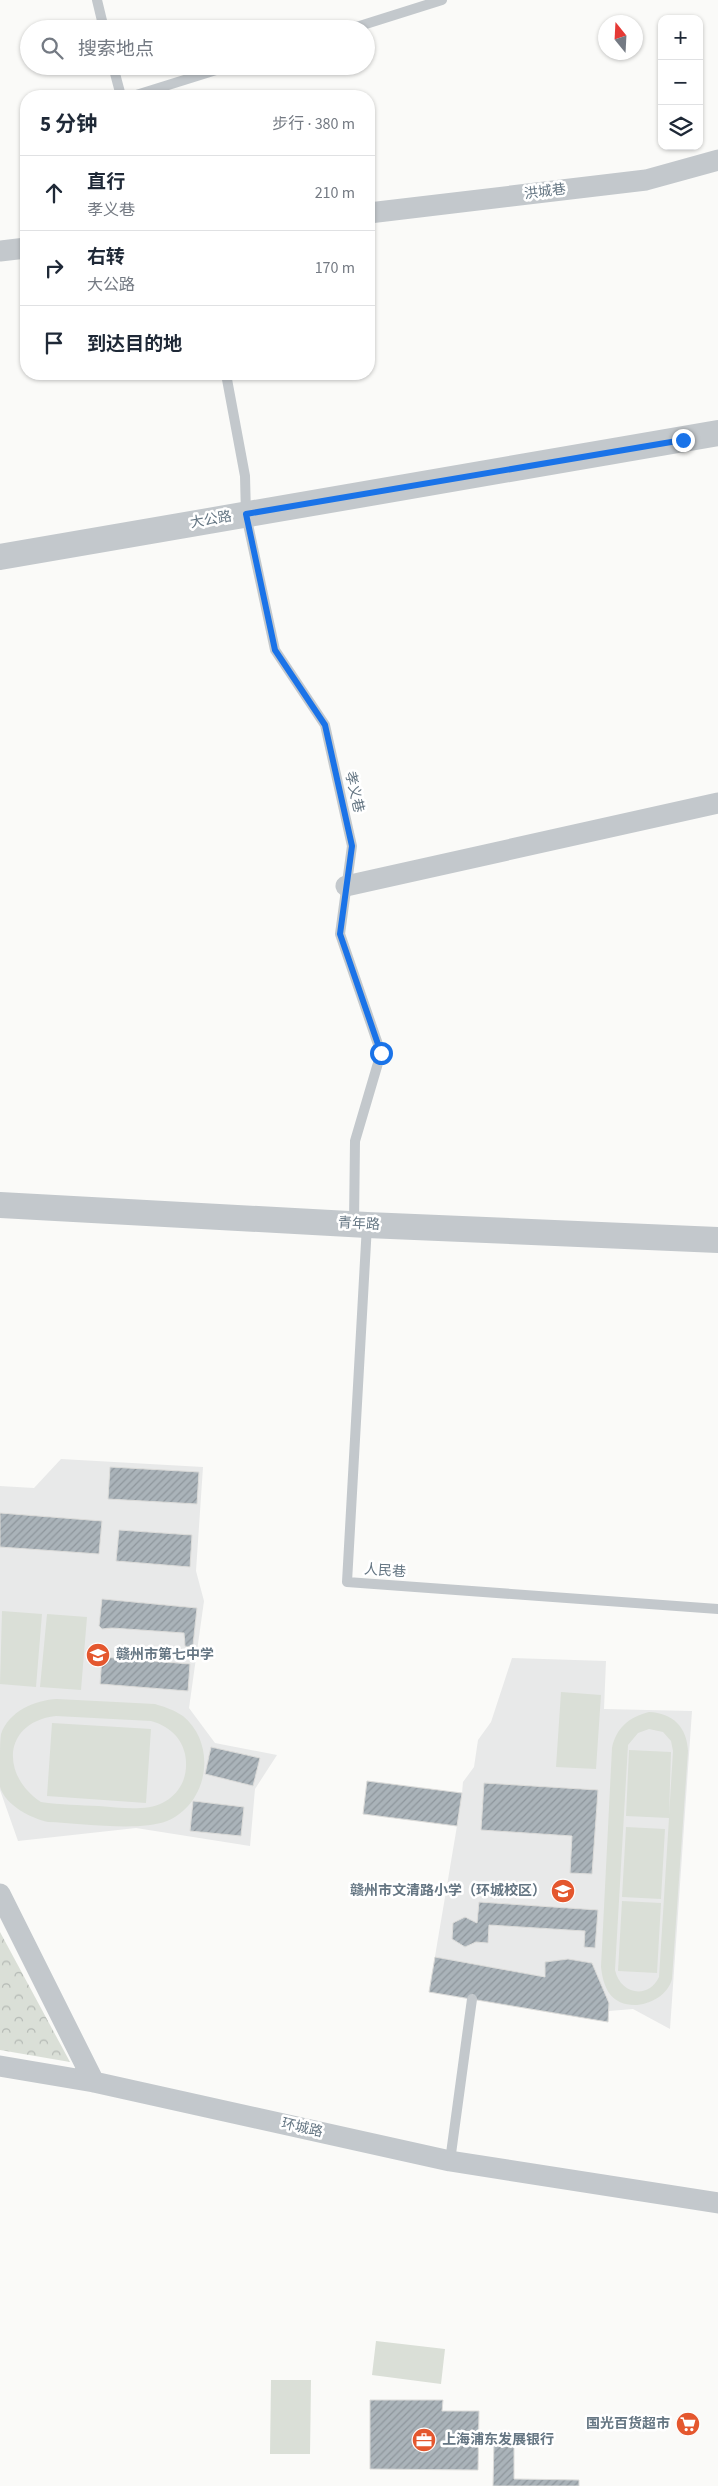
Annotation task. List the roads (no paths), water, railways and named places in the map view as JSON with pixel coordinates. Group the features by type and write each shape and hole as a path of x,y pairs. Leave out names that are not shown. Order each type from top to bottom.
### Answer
{"street":[{"name":"洪城巷","path":"375,212 646,180 718,160"},
{"path":"0,251 20,249"},
{"name":"大公路","path":"0,557 718,433"},
{"path":"346,886 718,803"},
{"name":"青年路","path":"0,1205 718,1240"},
{"path":"0,1894 94,2082"},
{"name":"环城路","path":"0,2066 94,2082 450,2161 718,2203"}],"lane":[{"path":"97,0 102,20"},
{"path":"375,21 442,0"},
{"path":"116,75 120,90"},
{"path":"152,90 200,75"},
{"name":"孝义巷","path":"227,380 245,476 246,514 275,650 325,725 352,846 340,934 381,1053 355,1141 360,1224"},
{"name":"人民巷","path":"360,1224 347,1582 718,1609"},
{"path":"450,2161 472,1999"}],"place":[{"name":"赣州市第七中学","path":"98,1655"},
{"name":"赣州市文清路小学（环城校区）","path":"563,1891"},
{"name":"国光百货超市","path":"688,2424"},
{"name":"上海浦东发展银行","path":"424,2440"}]}
